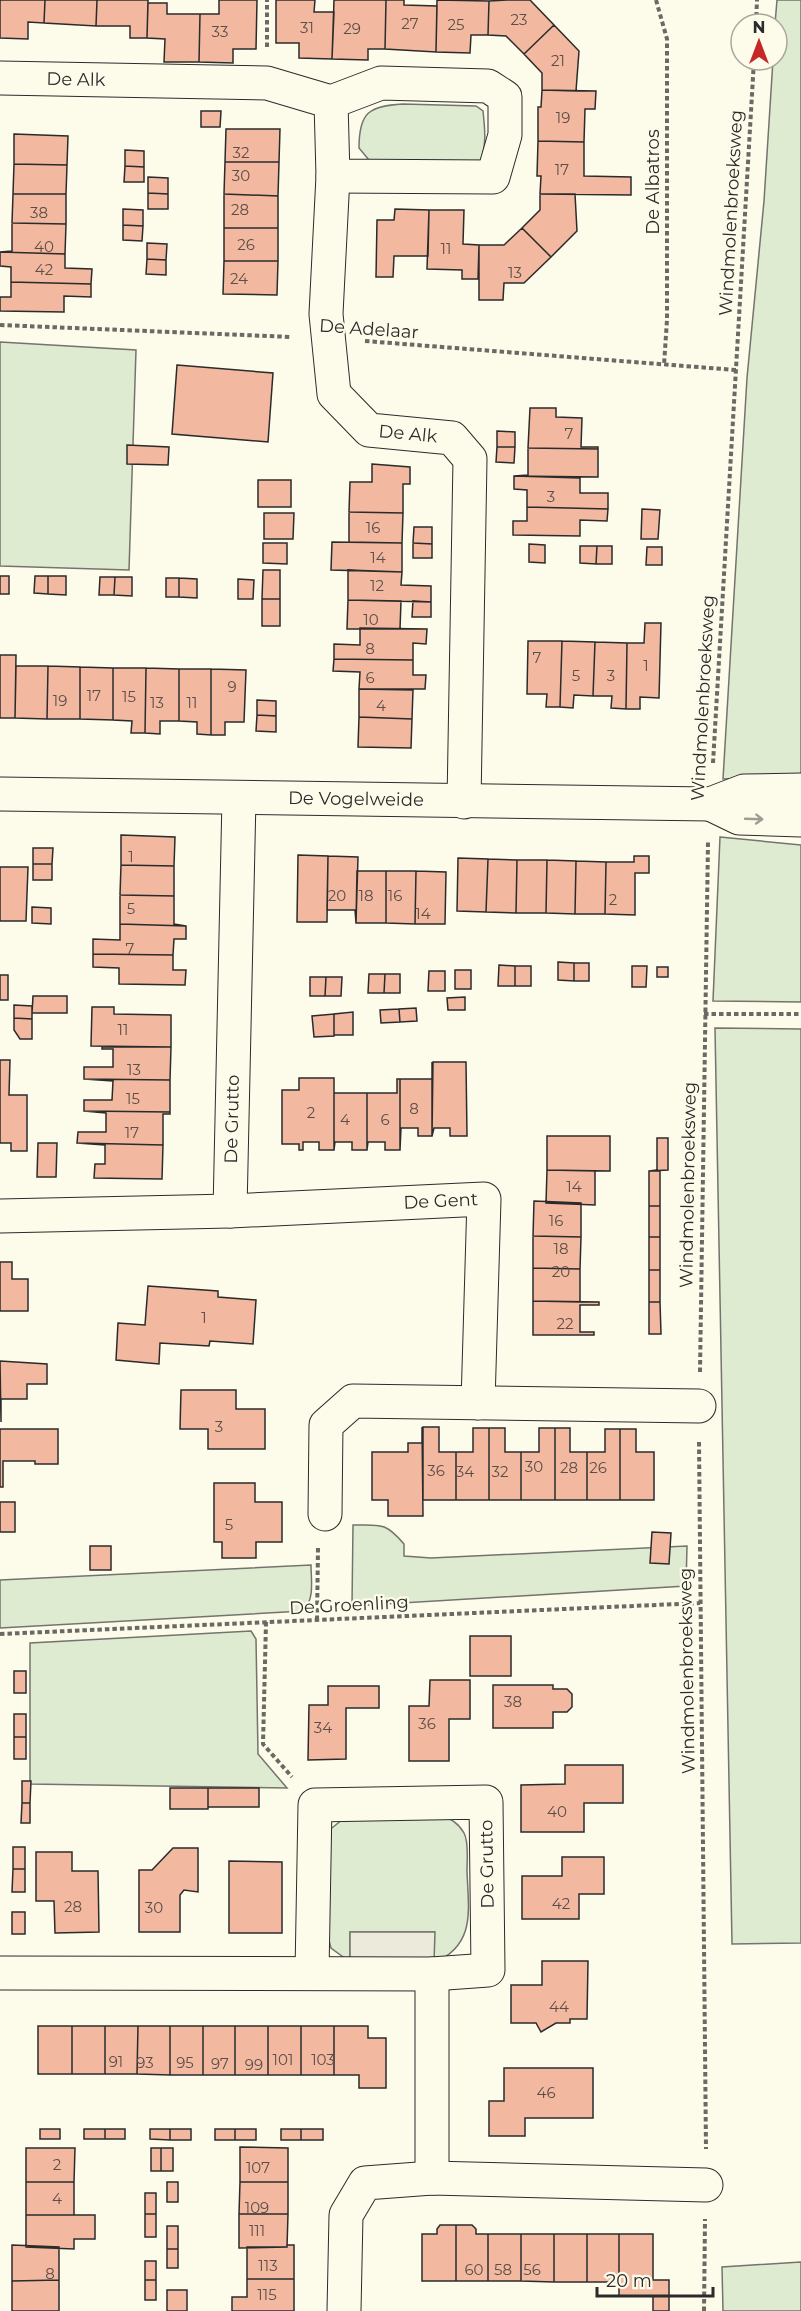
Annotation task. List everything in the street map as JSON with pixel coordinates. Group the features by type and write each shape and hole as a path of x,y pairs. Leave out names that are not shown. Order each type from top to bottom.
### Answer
{"street":[{"name":"De Alk","path":"0,78 267,83 331,102 333,176 326,314 334,394 369,430 452,438 470,459 464,802"},
{"path":"331,102 381,83 488,86 505,97 505,135 493,177 333,176"},
{"name":"De Vogelweide","path":"0,794 710,804 744,791 801,790"},
{"name":"De Grutto","path":"230,1211 239,798"},
{"name":"De Vogelweide","path":"710,804 739,818 801,820"},
{"name":"De Gent","path":"230,1211 484,1199 478,1403"},
{"path":"0,1216 230,1211"},
{"path":"325,1514 326,1425 353,1401 699,1406"},
{"name":"De Grutto","path":"0,1973 432,1974 488,1970 486,1802 315,1806"},
{"path":"312,1972 315,1806"},
{"path":"432,1974 432,2178"},
{"path":"344,2311 346,2215 365,2183 432,2178 706,2186"}],"path":[{"path":"267,0 267,83"},
{"name":"De Albatros","path":"656,0 667,39 667,320 664,365"},
{"name":"Windmolenbroeksweg","path":"704,2311 706,2186 699,1406 704,1014 710,804 753,72"},
{"name":"De Adelaar","path":"0,325 330,339 736,370"},
{"path":"704,1014 801,1014"},
{"path":"317,1620 319,1525 325,1514"},
{"name":"De Groenling","path":"0,1634 700,1603"},
{"path":"266,1622 263,1744 315,1806"}],"green space":[{"path":"777,0 801,0 801,776 723,779 747,378 764,201 772,72 789,72 789,12 776,12"},
{"path":"403,104 476,106 483,111 485,132 482,158 479,164 369,160 359,148 359,136 364,119 374,109"},
{"path":"0,342 136,350 129,570 0,566"},
{"path":"720,837 801,845 801,1002 713,1001"},
{"path":"715,1028 801,1029 801,1943 732,1944"},
{"path":"353,1525 376,1525 387,1528 404,1544 404,1556 431,1558 687,1546 686,1586 352,1606"},
{"path":"311,1565 311,1595 303,1611 0,1628 0,1580"},
{"path":"251,1631 256,1639 258,1754 287,1788 30,1784 30,1643"},
{"path":"439,1814 459,1826 467,1841 468,1912 464,1936 448,1955 434,1963 434,1932 350,1932 350,1962 331,1948 325,1926 328,1831 347,1816"},
{"path":"801,2262 801,2311 723,2311 722,2267"}],"shaded area":[{"path":"350,1932 435,1932 434,1963 350,1962"}],"building":[{"path":"0,0 45,0 44,23 28,22 28,39 0,38"},
{"path":"45,0 97,0 96,26 44,23"},
{"path":"97,0 148,0 147,38 130,38 130,26 96,26"},
{"path":"219,0 257,0 256,49 233,49 233,63 199,62 200,14 219,14"},
{"path":"276,0 315,0 314,12 334,12 332,59 299,58 299,43 276,43"},
{"path":"334,0 386,0 385,49 368,49 368,60 332,59"},
{"path":"386,0 404,0 404,5 437,6 436,52 385,49"},
{"path":"437,0 489,1 488,35 471,35 470,53 436,52"},
{"path":"530,0 554,25 524,54 506,36 488,35 489,1"},
{"path":"148,3 167,3 167,14 200,14 199,62 164,62 165,39 147,38"},
{"path":"554,25 579,51 576,91 542,90 542,73 524,54"},
{"path":"542,90 596,91 595,109 585,109 584,142 538,141 538,107 541,107"},
{"path":"201,111 221,111 220,127 201,127"},
{"path":"226,129 280,129 279,162 225,162"},
{"path":"14,134 68,136 67,165 14,164"},
{"path":"538,141 584,142 584,176 631,177 631,195 540,194 541,176 537,176"},
{"path":"125,150 144,151 144,167 125,166"},
{"path":"225,162 279,162 278,196 224,194"},
{"path":"14,164 67,165 66,194 13,194"},
{"path":"125,166 144,167 144,182 124,182"},
{"path":"148,177 168,178 168,194 148,193"},
{"path":"148,193 168,194 168,209 148,209"},
{"path":"13,194 66,194 66,224 12,223"},
{"path":"224,194 278,196 278,228 224,228"},
{"path":"540,194 575,194 577,231 551,257 522,228 540,210"},
{"path":"123,209 143,210 143,226 123,225"},
{"path":"395,209 429,210 428,256 394,256 393,277 376,277 377,220 394,220"},
{"path":"429,210 464,210 463,244 479,245 478,279 462,279 462,270 427,269"},
{"path":"12,223 66,224 65,254 0,252 12,251"},
{"path":"123,225 143,226 142,241 123,240"},
{"path":"224,228 278,228 278,261 224,261"},
{"path":"522,228 551,257 524,283 504,283 503,300 479,300 479,245 504,245"},
{"path":"147,243 167,244 166,260 147,259"},
{"path":"0,252 65,254 65,268 92,269 91,284 11,282 11,267 0,266"},
{"path":"147,259 166,260 166,275 146,274"},
{"path":"224,261 278,261 277,295 223,294"},
{"path":"11,282 91,284 91,297 64,296 64,312 0,311 0,297 11,297"},
{"path":"177,365 273,373 268,442 172,434"},
{"path":"530,408 556,408 556,417 582,418 581,447 598,447 598,449 528,448"},
{"path":"497,431 515,432 515,447 497,447"},
{"path":"127,445 169,447 168,465 127,464"},
{"path":"497,447 515,447 514,463 496,462"},
{"path":"528,448 598,449 598,477 514,476 528,475"},
{"path":"372,464 410,467 410,484 403,484 403,513 349,512 350,482 372,482"},
{"path":"514,476 580,478 580,493 608,493 608,509 527,507 527,490 514,489"},
{"path":"258,480 291,480 291,507 258,507"},
{"path":"527,507 608,509 607,521 580,520 580,536 513,535 513,521 527,521"},
{"path":"642,509 660,510 658,539 641,539"},
{"path":"349,512 403,513 402,543 349,542"},
{"path":"264,513 294,513 293,539 264,539"},
{"path":"414,527 432,527 432,544 413,543"},
{"path":"332,542 402,543 402,572 331,570"},
{"path":"263,543 287,543 287,564 263,563"},
{"path":"413,543 432,544 432,558 413,558"},
{"path":"529,544 545,545 545,563 529,562"},
{"path":"580,546 597,546 596,564 580,563"},
{"path":"597,546 612,546 612,564 596,564"},
{"path":"647,547 662,547 662,565 646,565"},
{"path":"263,570 280,570 280,599 262,599"},
{"path":"348,570 402,572 401,585 431,586 431,602 348,600"},
{"path":"0,576 9,576 9,594 0,594"},
{"path":"35,576 48,576 48,594 34,593"},
{"path":"48,576 66,576 66,595 48,594"},
{"path":"100,577 115,577 114,595 99,595"},
{"path":"115,577 132,577 132,596 114,595"},
{"path":"166,578 179,578 179,597 166,597"},
{"path":"179,578 197,579 197,598 179,597"},
{"path":"238,579 254,580 253,599 238,599"},
{"path":"262,599 280,599 280,626 262,626"},
{"path":"348,600 401,601 400,629 347,629"},
{"path":"413,601 431,602 431,617 412,617"},
{"path":"645,623 661,623 659,698 640,697 640,709 626,709 627,643 644,643"},
{"path":"360,628 427,629 426,644 413,643 413,660 334,659 334,644 360,645"},
{"path":"528,641 562,641 560,707 546,707 547,694 527,694"},
{"path":"562,641 595,642 593,696 574,695 573,708 560,707"},
{"path":"595,642 627,643 626,709 611,708 612,696 593,696"},
{"path":"0,655 16,655 15,718 0,718"},
{"path":"334,659 413,660 413,675 426,675 425,689 359,689 360,672 333,671"},
{"path":"16,666 48,666 47,719 15,718"},
{"path":"48,666 80,667 80,719 47,719"},
{"path":"80,667 113,668 113,720 80,719"},
{"path":"113,668 146,668 145,733 131,733 132,721 113,720"},
{"path":"146,668 179,669 179,721 160,721 160,734 145,733"},
{"path":"179,669 211,669 211,735 197,734 197,722 179,721"},
{"path":"211,669 246,670 244,722 225,722 225,735 211,735"},
{"path":"359,689 413,690 412,719 359,717"},
{"path":"257,700 276,701 276,716 257,715"},
{"path":"257,715 276,716 276,732 256,731"},
{"path":"359,717 412,719 411,748 358,747"},
{"path":"121,835 175,837 174,866 121,865"},
{"path":"33,848 53,848 52,864 33,864"},
{"path":"298,855 328,856 327,922 297,922"},
{"path":"328,856 358,857 356,923 355,910 327,910"},
{"path":"634,856 649,856 649,873 635,873 635,915 605,914 606,862 634,862"},
{"path":"458,858 488,859 486,912 457,911"},
{"path":"488,859 517,860 516,913 486,912"},
{"path":"517,860 547,860 546,913 516,913"},
{"path":"547,860 576,861 575,914 546,913"},
{"path":"576,861 606,862 605,914 575,914"},
{"path":"33,864 52,864 52,880 33,880"},
{"path":"121,865 174,866 174,896 120,895"},
{"path":"0,867 28,867 26,921 0,921"},
{"path":"357,871 386,871 386,923 356,923"},
{"path":"386,871 416,871 415,924 386,923"},
{"path":"416,871 446,872 445,924 415,924"},
{"path":"120,895 174,896 174,924 186,926 120,924"},
{"path":"32,907 51,908 51,924 32,923"},
{"path":"120,924 186,926 186,939 174,939 173,955 93,954 93,939 120,940"},
{"path":"93,954 173,955 173,970 186,970 185,985 119,984 119,968 93,967"},
{"path":"558,962 574,963 574,981 558,980"},
{"path":"574,963 589,963 589,981 574,981"},
{"path":"499,965 515,966 515,986 498,986"},
{"path":"515,966 531,966 531,986 515,986"},
{"path":"632,966 647,966 646,987 632,987"},
{"path":"657,967 668,967 668,977 657,977"},
{"path":"455,970 471,970 471,989 455,989"},
{"path":"429,971 445,971 445,991 428,991"},
{"path":"369,974 385,974 384,993 368,993"},
{"path":"385,974 400,974 400,993 384,993"},
{"path":"0,975 8,975 8,1000 0,1000"},
{"path":"310,977 326,977 325,996 310,996"},
{"path":"326,977 342,977 341,996 325,996"},
{"path":"33,996 67,996 67,1013 32,1013"},
{"path":"465,997 465,1010 448,1010 447,998"},
{"path":"14,1005 32,1006 32,1019 14,1018"},
{"path":"92,1007 114,1007 114,1014 171,1015 171,1047 91,1046"},
{"path":"416,1008 417,1021 400,1022 399,1009"},
{"path":"399,1009 400,1022 381,1023 380,1010"},
{"path":"353,1012 353,1035 334,1035 334,1014"},
{"path":"334,1014 334,1036 314,1037 312,1016"},
{"path":"14,1018 32,1019 32,1039 20,1039 14,1030"},
{"path":"102,1047 171,1047 170,1080 84,1079 84,1067 113,1067 113,1049 102,1049"},
{"path":"0,1060 10,1060 9,1095 27,1095 27,1151 11,1151 11,1143 0,1143"},
{"path":"433,1062 466,1062 467,1136 450,1136 450,1128 434,1128 432,1136"},
{"path":"299,1078 334,1078 334,1150 319,1150 319,1142 303,1142 303,1150 299,1150 299,1144 282,1144 282,1090 299,1090"},
{"path":"84,1079 170,1080 170,1112 84,1111 84,1100 112,1100 113,1081"},
{"path":"397,1079 400,1079 400,1150 385,1150 385,1142 368,1142 367,1150 367,1093 397,1093"},
{"path":"400,1079 432,1079 432,1136 418,1136 418,1128 401,1128 400,1150"},
{"path":"334,1093 367,1093 367,1150 352,1150 352,1142 335,1142 334,1150"},
{"path":"84,1111 170,1112 170,1114 163,1114 163,1145 77,1143 78,1132 106,1132 106,1113"},
{"path":"547,1136 610,1136 610,1171 547,1170"},
{"path":"657,1138 668,1138 668,1170 649,1171 657,1170"},
{"path":"38,1143 57,1143 56,1177 37,1177"},
{"path":"77,1143 163,1145 162,1179 94,1178 95,1164 105,1164 105,1145"},
{"path":"547,1170 595,1171 595,1205 546,1203"},
{"path":"649,1171 660,1171 660,1206 649,1206"},
{"path":"534,1201 581,1203 581,1237 533,1236"},
{"path":"649,1206 660,1206 660,1237 649,1237"},
{"path":"533,1236 581,1237 580,1269 533,1268"},
{"path":"649,1237 660,1237 660,1270 649,1270"},
{"path":"0,1262 12,1262 12,1279 28,1279 28,1311 0,1311"},
{"path":"533,1268 580,1269 580,1302 533,1301"},
{"path":"649,1270 660,1270 660,1302 649,1302"},
{"path":"148,1286 218,1291 218,1297 256,1300 253,1344 210,1341 209,1346 160,1343 159,1364 116,1360 118,1323 145,1325"},
{"path":"533,1301 599,1302 599,1305 580,1305 580,1332 594,1332 594,1335 533,1335"},
{"path":"649,1302 660,1302 661,1334 649,1334"},
{"path":"0,1361 47,1364 47,1384 27,1384 27,1399 1,1399 1,1422"},
{"path":"181,1390 236,1390 236,1409 265,1409 265,1449 208,1449 208,1429 180,1429"},
{"path":"422,1427 423,1516 388,1516 388,1500 372,1500 372,1452 408,1452 408,1443 422,1443"},
{"path":"423,1427 439,1427 439,1452 456,1452 456,1500 423,1500"},
{"path":"473,1428 489,1428 489,1500 456,1500 456,1452 473,1452"},
{"path":"489,1428 505,1428 505,1452 521,1452 521,1500 489,1500"},
{"path":"539,1428 555,1428 555,1500 521,1500 521,1452 539,1452"},
{"path":"555,1428 570,1428 570,1452 587,1452 587,1500 555,1500"},
{"path":"0,1429 58,1429 58,1464 3,1461 3,1487 0,1487"},
{"path":"605,1429 620,1429 620,1500 587,1500 587,1452 605,1452"},
{"path":"620,1429 636,1429 636,1452 654,1452 654,1500 620,1500"},
{"path":"214,1483 255,1483 255,1502 282,1502 282,1542 256,1542 256,1558 222,1558 222,1542 214,1542"},
{"path":"0,1502 15,1502 15,1532 0,1532"},
{"path":"652,1532 671,1533 669,1564 650,1563"},
{"path":"90,1546 111,1546 111,1570 90,1570"},
{"path":"470,1636 511,1636 511,1676 470,1676"},
{"path":"14,1671 26,1671 26,1693 14,1693"},
{"path":"430,1680 470,1680 470,1719 449,1719 449,1761 409,1761 409,1706 429,1706"},
{"path":"493,1685 553,1685 553,1689 567,1689 572,1694 572,1707 567,1712 553,1712 553,1728 493,1728"},
{"path":"328,1686 379,1686 379,1708 346,1708 346,1759 308,1760 309,1705 328,1705"},
{"path":"14,1714 26,1714 26,1737 14,1737"},
{"path":"14,1737 26,1737 26,1759 14,1759"},
{"path":"565,1765 623,1765 623,1803 584,1803 584,1832 521,1832 521,1785 565,1784"},
{"path":"22,1781 31,1781 30,1803 22,1803"},
{"path":"170,1788 208,1788 208,1809 170,1809"},
{"path":"208,1788 259,1788 259,1807 208,1807"},
{"path":"22,1803 30,1803 30,1823 21,1823"},
{"path":"13,1847 25,1847 25,1869 13,1869"},
{"path":"173,1848 198,1848 198,1892 184,1890 180,1895 180,1932 139,1932 139,1870 152,1870"},
{"path":"36,1852 72,1852 72,1871 98,1871 99,1932 55,1933 54,1901 36,1901"},
{"path":"562,1857 604,1857 604,1894 579,1894 579,1919 522,1919 522,1876 562,1876"},
{"path":"229,1861 282,1862 282,1933 229,1933"},
{"path":"13,1869 25,1869 25,1892 12,1892"},
{"path":"12,1912 25,1912 25,1934 12,1934"},
{"path":"542,1961 588,1961 587,2019 570,2019 570,2023 556,2023 541,2032 536,2023 511,2023 511,1985 542,1985"},
{"path":"38,2026 72,2026 72,2074 38,2074"},
{"path":"72,2026 105,2026 105,2074 72,2074"},
{"path":"105,2026 138,2026 137,2074 105,2074"},
{"path":"138,2026 170,2026 170,2075 137,2074"},
{"path":"170,2026 203,2026 203,2075 170,2075"},
{"path":"203,2026 235,2026 235,2075 203,2075"},
{"path":"235,2026 268,2026 268,2075 235,2075"},
{"path":"268,2026 301,2026 301,2075 268,2075"},
{"path":"301,2026 334,2026 334,2075 301,2075"},
{"path":"334,2026 368,2026 368,2038 386,2038 386,2088 359,2088 359,2075 334,2075"},
{"path":"504,2068 593,2068 593,2118 525,2118 525,2136 489,2136 489,2101 504,2101"},
{"path":"40,2129 60,2129 60,2139 40,2139"},
{"path":"84,2129 105,2129 105,2139 84,2139"},
{"path":"105,2129 125,2129 125,2139 105,2139"},
{"path":"150,2129 170,2129 170,2140 150,2139"},
{"path":"170,2129 191,2129 191,2140 170,2140"},
{"path":"215,2129 235,2129 235,2140 215,2140"},
{"path":"235,2129 256,2129 256,2140 235,2140"},
{"path":"281,2129 301,2129 301,2140 281,2140"},
{"path":"301,2129 323,2129 323,2140 301,2140"},
{"path":"240,2147 288,2148 288,2182 240,2182"},
{"path":"26,2148 75,2148 74,2182 26,2182"},
{"path":"151,2148 161,2148 161,2171 151,2171"},
{"path":"161,2148 173,2148 173,2171 161,2171"},
{"path":"26,2182 74,2182 74,2215 26,2215"},
{"path":"167,2182 178,2182 178,2202 167,2202"},
{"path":"240,2182 288,2182 288,2214 239,2214"},
{"path":"145,2193 156,2193 156,2214 145,2214"},
{"path":"145,2214 156,2214 156,2237 145,2237"},
{"path":"239,2214 288,2214 287,2247 239,2248"},
{"path":"26,2215 95,2215 95,2239 74,2239 74,2249 26,2247"},
{"path":"440,2225 456,2225 456,2281 422,2281 422,2234 437,2234"},
{"path":"456,2225 472,2225 476,2229 476,2234 488,2234 488,2281 456,2281"},
{"path":"167,2226 178,2226 178,2249 167,2249"},
{"path":"488,2234 521,2234 521,2281 488,2281"},
{"path":"521,2234 554,2234 554,2282 521,2281"},
{"path":"554,2234 587,2234 587,2282 554,2282"},
{"path":"587,2234 619,2234 619,2282 587,2282"},
{"path":"619,2234 653,2234 653,2280 669,2280 669,2311 653,2311 653,2296 619,2296"},
{"path":"12,2245 59,2247 59,2280 12,2281"},
{"path":"287,2245 294,2245 294,2279 247,2279 247,2247 287,2247"},
{"path":"167,2249 178,2249 178,2268 167,2268"},
{"path":"145,2261 156,2261 156,2280 145,2280"},
{"path":"247,2279 294,2279 294,2311 232,2311 232,2297 247,2297"},
{"path":"59,2280 59,2311 12,2311 12,2281"},
{"path":"145,2280 156,2280 156,2300 145,2300"},
{"path":"167,2290 187,2290 187,2311 167,2311"}]}
